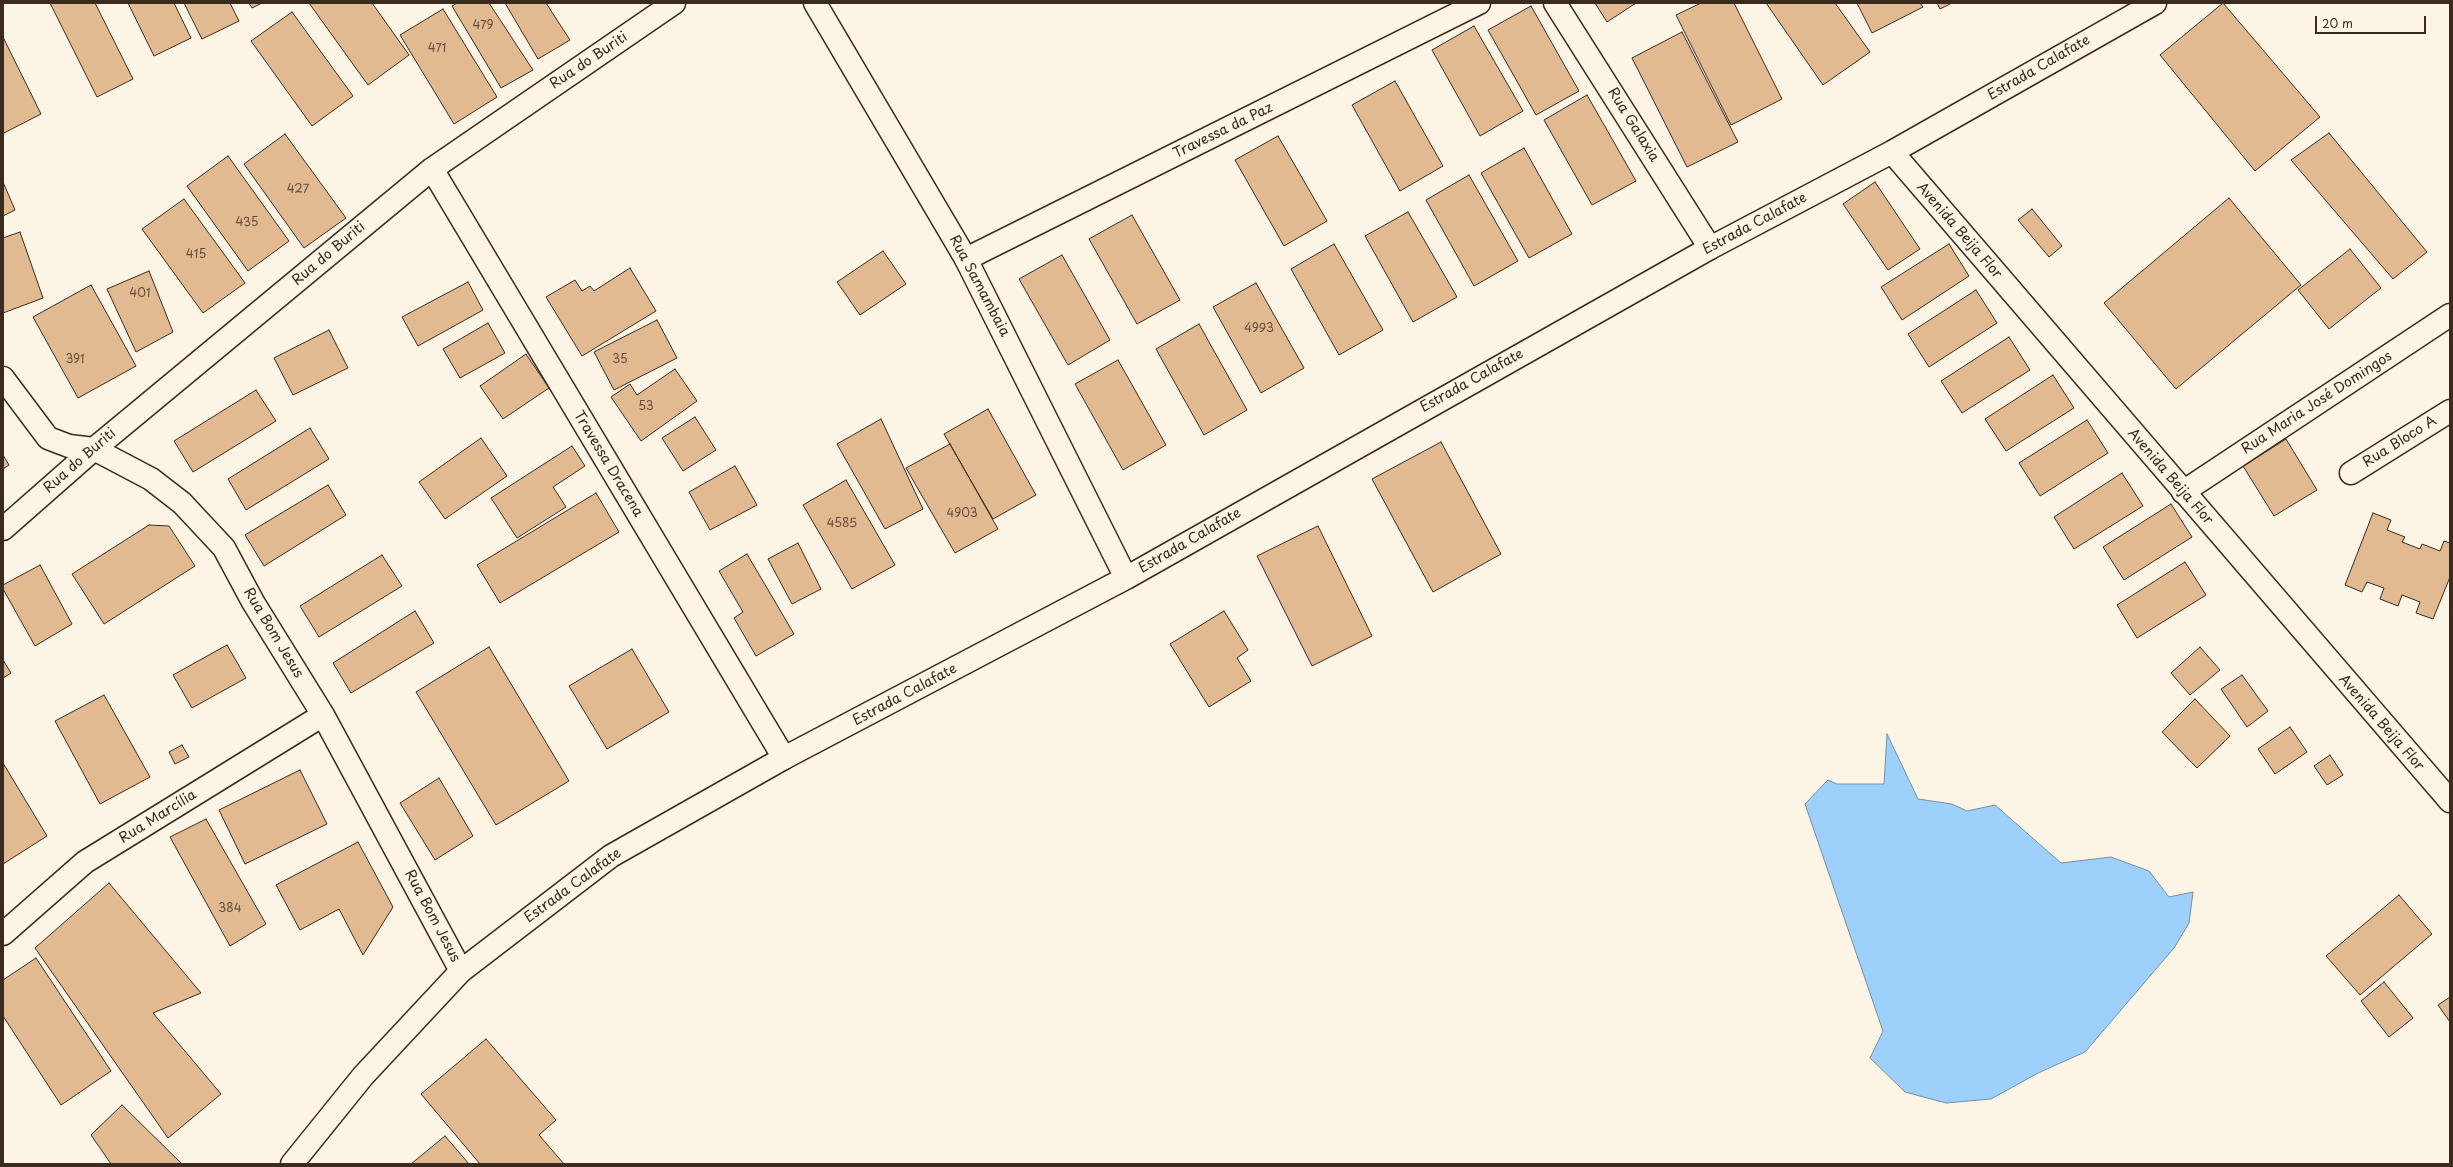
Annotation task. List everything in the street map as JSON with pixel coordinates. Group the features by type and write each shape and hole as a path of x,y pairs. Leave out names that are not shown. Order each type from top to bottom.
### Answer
{"street":[{"name":"Rua do Buriti","path":"3,529 94,449 432,169 674,3"},
{"name":"Rua Samambaia","path":"815,3 966,259 1126,578"},
{"name":"Travessa da Paz","path":"966,259 1479,3"},
{"name":"Rua Galaxia","path":"1555,3 1710,248"},
{"name":"Estrada Calafate","path":"292,1164 363,1076 461,971 611,856 784,758 1126,578 1710,248 1892,152 2155,3"},
{"name":"Avenida Beija Flor","path":"1892,152 2450,801"},
{"name":"Travessa Dracena","path":"432,169 784,758"},
{"name":"Rua Maria José Domingos","path":"2183,492 2450,315"},
{"name":"Rua Bom Jesus","path":"3,378 48,438 69,446 94,449 151,480 182,503 224,548 252,602 323,715 461,971"},
{"name":"Rua Bloco A","path":"2351,473 2450,411"},
{"name":"Rua Marcília","path":"3,934 85,862 323,715"}],"water":[{"path":"1887,734 1918,799 1952,804 1967,811 1995,805 2061,863 2111,857 2149,871 2169,897 2193,892 2189,923 2174,948 2085,1052 2038,1073 1991,1099 1946,1103 1905,1092 1870,1058 1883,1031 1805,804 1828,780 1837,784 1884,784"}],"building":[{"path":"50,3 95,3 133,79 97,97"},
{"path":"128,3 174,3 191,38 154,56"},
{"path":"184,3 230,3 239,21 202,39"},
{"path":"249,3 262,3 252,8"},
{"path":"309,3 372,3 409,55 368,85"},
{"path":"457,3 489,3 533,70 501,88 452,6"},
{"path":"505,3 546,3 570,40 538,59"},
{"path":"1595,3 1636,3 1607,22"},
{"path":"1701,3 1734,3 1782,99 1731,125 1676,15"},
{"path":"1766,3 1835,3 1870,52 1823,85"},
{"path":"1857,3 1920,3 1923,7 1872,33"},
{"path":"1937,3 1952,3 1940,9"},
{"path":"2223,3 2320,117 2255,171 2160,55"},
{"path":"1531,6 1579,91 1536,115 1488,30"},
{"path":"443,9 497,97 454,124 400,35"},
{"path":"292,12 353,96 312,126 251,41"},
{"path":"1474,26 1523,111 1480,136 1432,50"},
{"path":"1682,32 1738,142 1687,167 1632,58"},
{"path":"3,37 41,114 4,133 3,130"},
{"path":"1395,81 1443,166 1400,191 1352,105"},
{"path":"1587,95 1636,181 1592,205 1544,120"},
{"path":"2329,133 2427,252 2393,279 2291,160"},
{"path":"285,134 346,218 304,248 244,164"},
{"path":"1278,136 1327,221 1284,246 1235,160"},
{"path":"1524,148 1572,234 1529,258 1481,173"},
{"path":"228,156 289,241 248,271 187,186"},
{"path":"1469,175 1518,261 1474,286 1426,200"},
{"path":"3,182 15,210 3,216"},
{"path":"1875,182 1920,249 1888,270 1843,204"},
{"path":"2229,198 2301,285 2176,389 2104,303"},
{"path":"184,199 245,283 203,313 142,229"},
{"path":"2032,209 2062,246 2049,257 2018,220"},
{"path":"1408,212 1457,297 1413,322 1365,236"},
{"path":"1132,215 1180,300 1137,324 1089,239"},
{"path":"20,232 43,298 3,313 3,238"},
{"path":"1334,244 1383,330 1339,355 1291,269"},
{"path":"1949,244 1969,276 1902,320 1881,287"},
{"path":"2350,249 2381,288 2329,329 2298,290"},
{"path":"883,251 906,284 860,315 837,282"},
{"path":"1062,255 1110,340 1068,365 1019,279"},
{"path":"630,268 656,311 582,356 546,297 575,280 582,291 590,286 594,291"},
{"path":"149,271 173,332 136,352 107,289"},
{"path":"468,282 483,310 418,346 402,317"},
{"path":"1256,283 1304,368 1261,393 1213,307"},
{"path":"91,285 136,366 78,398 33,317"},
{"path":"1976,290 1997,323 1929,367 1908,334"},
{"path":"657,320 677,358 614,390 594,352"},
{"path":"488,323 505,353 460,378 443,349"},
{"path":"1199,324 1247,410 1204,435 1156,349"},
{"path":"329,330 348,368 293,395 274,358"},
{"path":"2009,337 2030,370 1962,413 1941,381"},
{"path":"526,354 549,388 503,419 480,386"},
{"path":"1118,360 1166,445 1123,470 1075,384"},
{"path":"675,369 697,401 641,441 611,397 630,384 637,395"},
{"path":"2053,375 2074,408 2006,451 1985,419"},
{"path":"256,390 276,421 193,472 174,441"},
{"path":"988,409 1036,495 993,519 944,434"},
{"path":"695,417 716,450 683,471 662,438"},
{"path":"881,419 923,509 885,529 837,444"},
{"path":"2087,420 2108,453 2040,496 2019,463"},
{"path":"310,428 329,459 246,510 228,479"},
{"path":"481,438 507,476 445,519 419,482"},
{"path":"2286,439 2317,490 2274,516 2243,466"},
{"path":"1441,442 1501,554 1433,592 1372,479"},
{"path":"950,444 998,529 955,553 906,468"},
{"path":"572,446 585,466 553,487 566,507 517,538 491,498"},
{"path":"3,455 9,465 3,469"},
{"path":"735,466 757,505 710,530 689,492"},
{"path":"2122,473 2143,506 2074,549 2054,517"},
{"path":"846,480 895,565 852,589 803,505"},
{"path":"328,485 346,515 264,566 245,535"},
{"path":"596,493 619,532 500,603 477,565"},
{"path":"2171,504 2192,537 2124,580 2103,547"},
{"path":"2373,513 2391,520 2387,530 2405,537 2402,542 2420,549 2422,544 2440,551 2444,541 2450,543 2450,577 2433,619 2416,613 2420,602 2402,595 2398,606 2380,599 2384,588 2367,582 2362,592 2345,585"},
{"path":"149,525 169,526 195,566 104,624 72,574"},
{"path":"1318,526 1372,636 1312,666 1257,556"},
{"path":"798,543 821,589 792,604 768,559"},
{"path":"747,554 794,634 756,656 734,618 743,612 719,571"},
{"path":"382,555 402,586 319,637 300,606"},
{"path":"2185,562 2206,595 2137,638 2117,605"},
{"path":"40,565 72,624 35,646 3,589 3,585"},
{"path":"415,611 434,643 351,693 333,663"},
{"path":"1224,611 1248,650 1237,658 1251,681 1209,707 1170,644"},
{"path":"227,645 246,678 192,708 173,675"},
{"path":"489,647 569,781 496,825 416,692"},
{"path":"2200,647 2220,670 2190,695 2171,673"},
{"path":"632,649 669,712 607,749 569,686"},
{"path":"3,660 11,673 3,678"},
{"path":"2242,675 2268,711 2247,727 2221,689"},
{"path":"104,695 150,777 100,804 55,721"},
{"path":"2195,699 2230,736 2197,768 2162,732"},
{"path":"2290,727 2307,752 2275,774 2258,749"},
{"path":"182,745 189,757 175,764 169,752"},
{"path":"2330,755 2343,775 2327,785 2314,766"},
{"path":"3,763 47,836 3,864"},
{"path":"300,770 327,824 245,864 219,810"},
{"path":"439,778 473,836 435,860 400,803"},
{"path":"206,819 266,924 230,946 170,837"},
{"path":"358,842 393,907 363,955 339,909 300,930 276,885"},
{"path":"109,883 201,993 153,1013 221,1094 168,1138 35,948"},
{"path":"2399,895 2432,934 2360,995 2326,956"},
{"path":"36,958 111,1071 61,1105 3,1016 3,980"},
{"path":"2384,982 2413,1018 2389,1037 2361,1001"},
{"path":"2450,997 2450,1022 2438,1005"},
{"path":"486,1039 556,1120 539,1135 564,1164 480,1164 421,1094"},
{"path":"122,1105 182,1164 111,1164 91,1135"},
{"path":"445,1136 469,1164 411,1164"}]}
